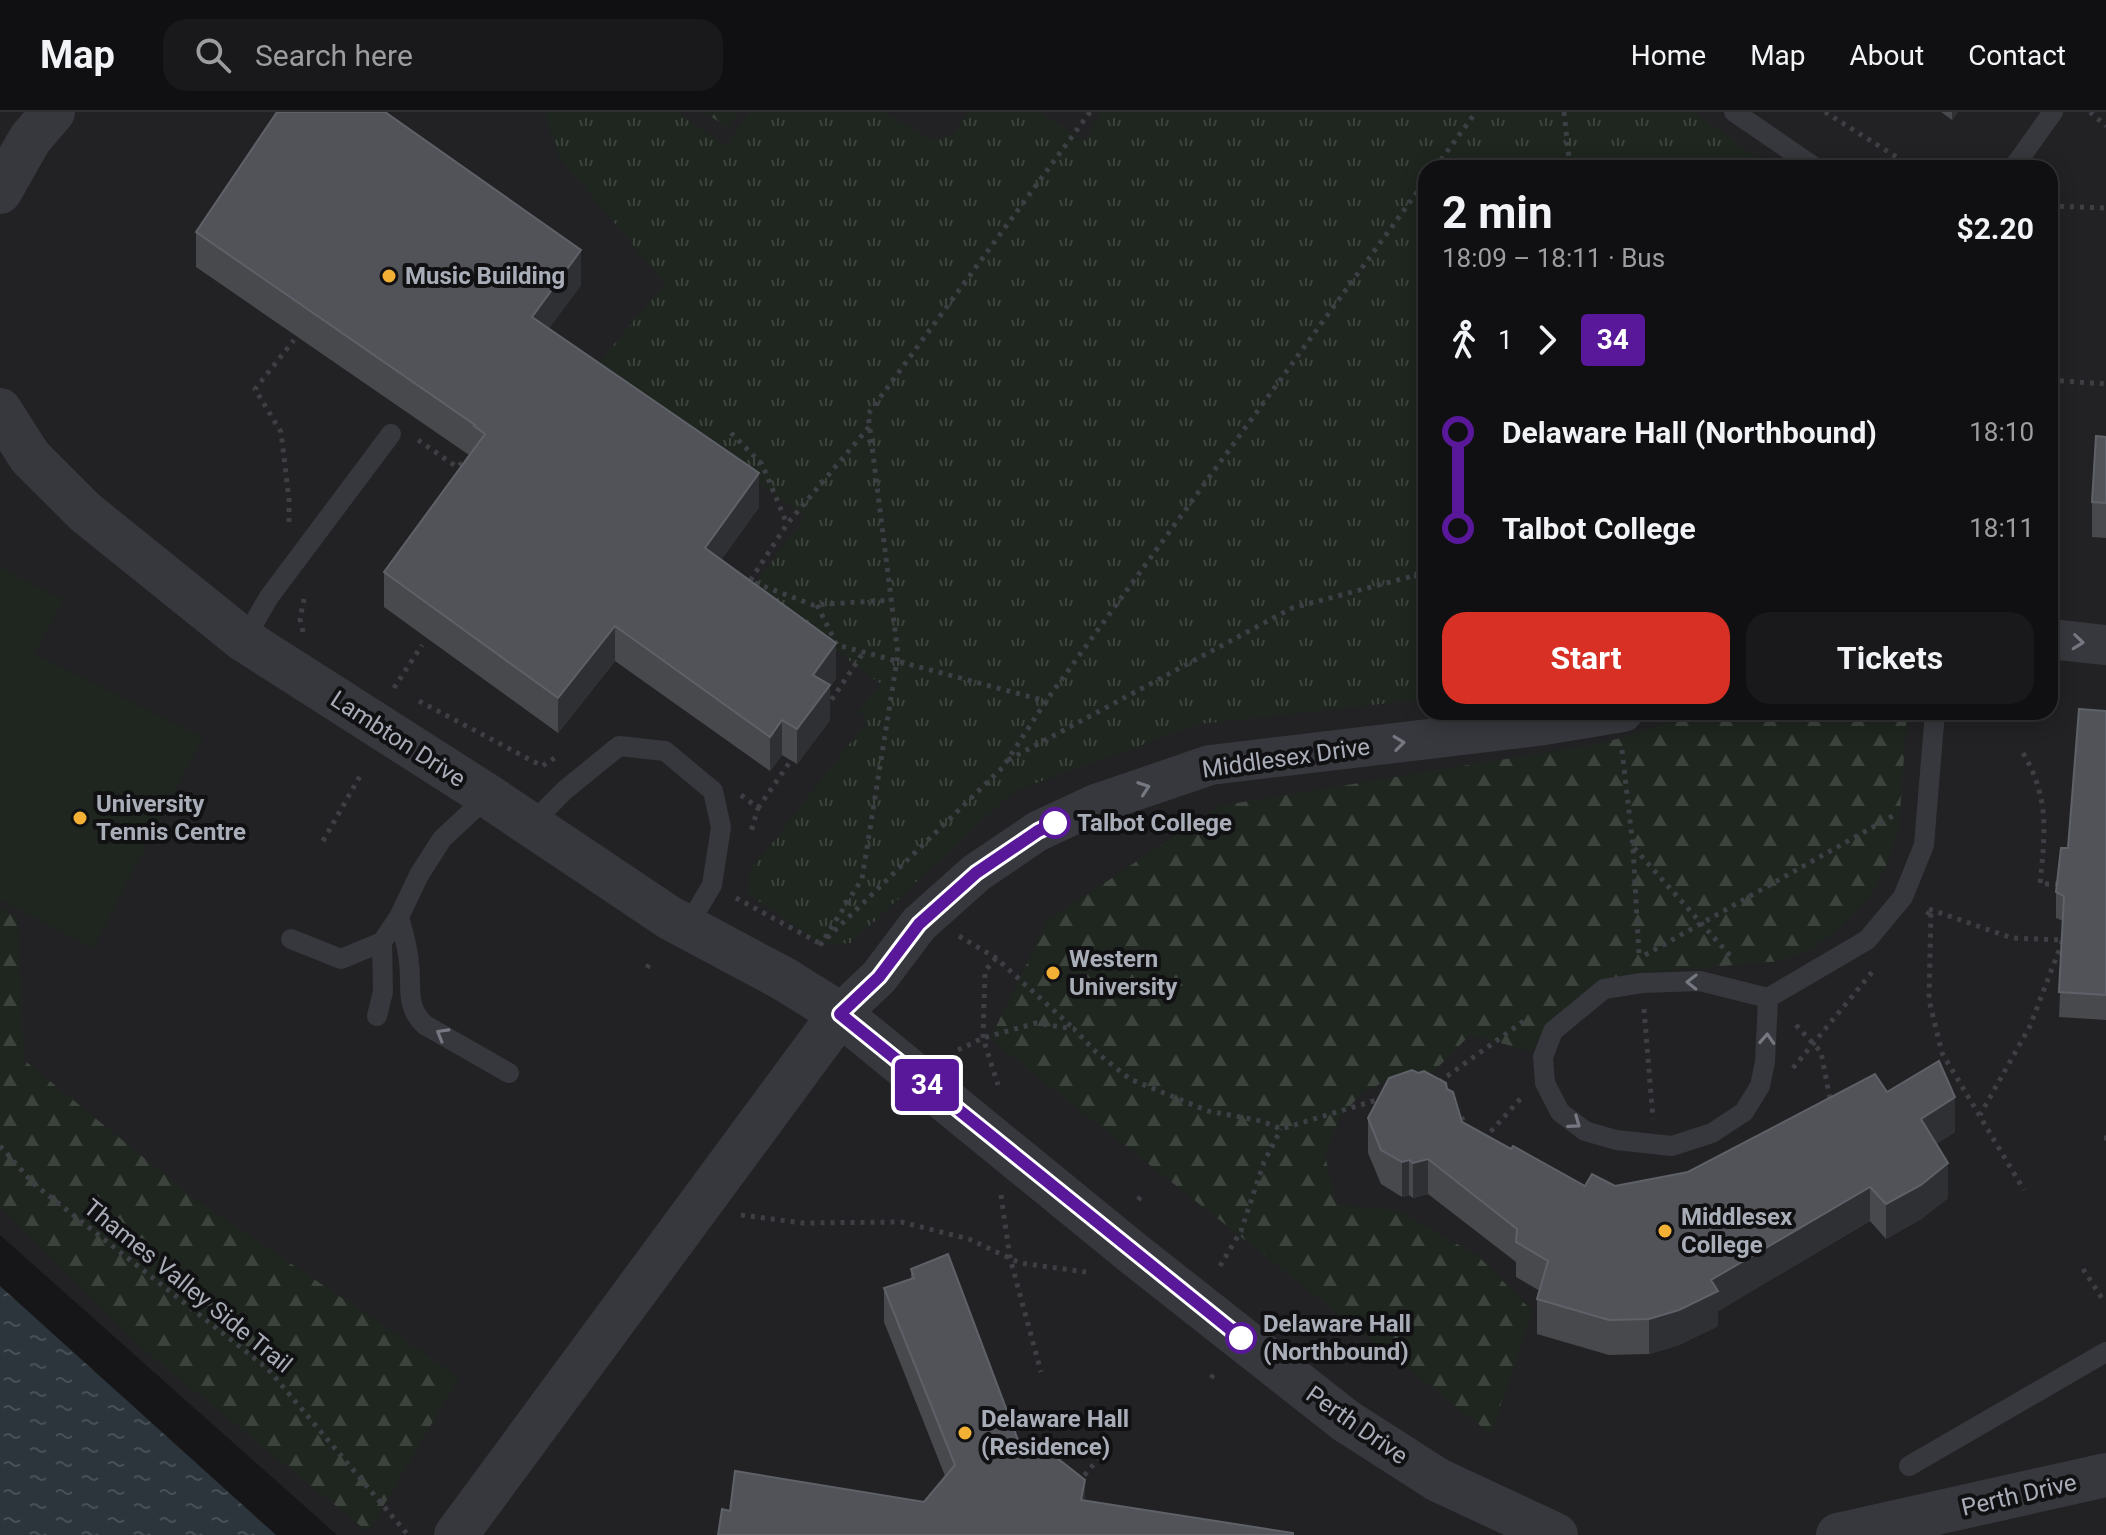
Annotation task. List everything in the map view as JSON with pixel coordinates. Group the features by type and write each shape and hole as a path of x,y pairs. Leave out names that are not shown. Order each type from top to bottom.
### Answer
{"street":[{"path":"0,192 30,139 53,112"},
{"name":"Lambton Drive","path":"0,410 30,457 85,512 244,640 687,927 784,979 840,1014"},
{"path":"2058,640 2106,645"},
{"name":"Middlesex Drive","path":"840,1014 879,977 919,924 976,873 1038,831 1096,804 1210,765 1538,726 1622,730"},
{"path":"463,1524 840,1014"},
{"name":"Perth Drive","path":"840,1014 1346,1421 1438,1480 1556,1535"},
{"name":"Perth Drive","path":"1838,1535 2106,1475"}],"lane":[{"path":"1734,112 1804,160"},
{"path":"2019,160 2053,112"},
{"path":"244,640 269,597 391,434"},
{"path":"1768,998 1765,1062 1760,1086 1744,1112 1712,1133 1672,1146 1616,1140 1585,1131 1560,1112 1545,1083 1543,1057 1553,1031 1604,989 1642,983 1700,981 1768,998 1867,940 1903,897 1924,845 1934,720"},
{"path":"530,825 565,790 619,746 665,751 713,791 721,827 712,885 687,927"},
{"path":"291,939 341,959 382,942 442,839 488,796"},
{"path":"399,917 410,963 410,1005 416,1017 509,1073"},
{"path":"377,1016 383,992 382,942"},
{"path":"1909,1466 2106,1352"}],"path":[{"path":"821,944 862,879 898,654 868,414 1090,112"},
{"path":"1441,160 1476,112"},
{"path":"1564,112 1569,160"},
{"path":"1825,112 1901,160"},
{"path":"2090,112 2106,126"},
{"path":"821,944 1003,767 1046,701 1418,191"},
{"path":"2058,206 2106,208"},
{"path":"285,575 289,499 281,432 255,389 294,340"},
{"path":"2058,381 2106,384"},
{"path":"870,426 787,524 750,581 817,605 891,600"},
{"path":"731,433 762,464 787,524"},
{"path":"413,437 457,467 474,455"},
{"path":"1413,576 1418,573"},
{"path":"1007,761 1292,608 1418,576"},
{"path":"303,637 300,619 305,593"},
{"path":"817,605 837,645 1046,701"},
{"path":"394,688 422,645"},
{"path":"819,717 863,652"},
{"path":"387,684 542,766 569,750"},
{"path":"1622,730 1639,958 1928,796"},
{"path":"748,841 758,808 802,743"},
{"path":"2023,753 2043,797 2040,884 2060,884"},
{"path":"323,841 360,776"},
{"path":"736,791 758,808"},
{"path":"1633,847 1737,963"},
{"path":"735,885 736,897 821,944"},
{"path":"1903,897 2012,938 2063,940 2030,1026 1980,1116"},
{"path":"947,929 996,958 1074,1029"},
{"path":"996,958 985,971 983,1038 998,1085"},
{"path":"647,968 651,961"},
{"path":"1642,983 1655,1144"},
{"path":"1789,1019 1821,1052 1828,1095 1836,1116"},
{"path":"1220,1266 1241,1231 1264,1162 1281,1129"},
{"path":"1991,1132 2024,1190"},
{"path":"992,1139 1010,1258 1041,1372"},
{"name":"Thames Valley Side Trail","path":"0,1146 34,1184 268,1369 408,1535"},
{"path":"1138,1200 1144,1193"},
{"path":"697,1208 803,1223 901,1222 969,1239 1020,1263 1086,1272"},
{"path":"2083,1269 2103,1300"},
{"path":"1211,1378 1217,1370"},
{"path":"1073,1490 1098,1459"}],"shaded area":[{"name":"Western University","path":"0,112 2106,112 2106,1535 337,1535 0,1235"}],"green space":[{"path":"544,112 676,112 725,146 750,112 885,112 930,140 954,134 969,112 1040,112 1084,141 1102,112 1694,112 1760,160 1418,160 1418,700 1200,724 1014,791 851,943 821,944 747,893 751,870 868,720 858,711 881,684 752,588 805,517 597,365 665,283 559,157"},
{"path":"704,112 738,112 727,127"},
{"name":"University Tennis Centre","path":"0,567 63,600 34,654 203,737 93,948 0,900"},
{"path":"1681,720 1906,720 1899,827 1886,866 1869,898 1841,927 1812,949 1781,961 1640,973 1600,983 1547,1026 1531,1051 1470,1035 1423,1082 1393,1078 1363,1092 1340,1117 1325,1155 1336,1205 1397,1210 1478,1256 1532,1311 1491,1434 990,1039 1048,921 1219,806 1603,743"},
{"path":"0,908 17,917 24,1060 192,1197 459,1377 368,1532 148,1353 0,1207"}],"water":[{"path":"0,1286 276,1535 0,1535"}],"building":[{"path":"277,112 385,112 581,250 532,317 759,473 705,548 836,643 813,675 830,685 797,729 782,720 770,737 615,626 558,698 384,572 485,434 196,232"},
{"path":"2096,436 2106,437 2106,503 2092,502"},
{"path":"2079,709 2106,711 2106,995 2059,992 2064,896 2056,892 2061,848 2068,848"},
{"name":"Middlesex College","path":"1939,1061 1955,1097 1921,1119 1948,1163 1921,1185 1886,1204 1870,1187 1711,1280 1718,1291 1679,1310 1649,1319 1609,1320 1537,1299 1548,1261 1516,1242 1517,1229 1428,1159 1402,1162 1381,1150 1368,1118 1389,1078 1412,1070 1418,1073 1424,1071 1446,1083 1447,1089 1453,1092 1462,1122 1585,1186 1592,1174 1615,1186 1688,1172 1875,1074 1887,1092"},
{"path":"948,1254 1024,1456 1043,1447 1085,1480 1081,1500 1293,1535 718,1535 722,1509 730,1511 735,1471 924,1502 955,1465 884,1288 914,1278 911,1269"}],"bus line":[{"name":"34","path":"1055,823 976,873 919,924 879,977 840,1014 1241,1338"}],"place":[{"name":"Music Building","path":"389,276"},
{"name":"University Tennis Centre","path":"80,818"},
{"name":"Talbot College","path":"1055,823"},
{"name":"Western University","path":"1053,973"},
{"name":"Middlesex College","path":"1665,1231"},
{"name":"Delaware Hall (Northbound)","path":"1241,1338"},
{"name":"Delaware Hall (Residence)","path":"965,1433"}]}
